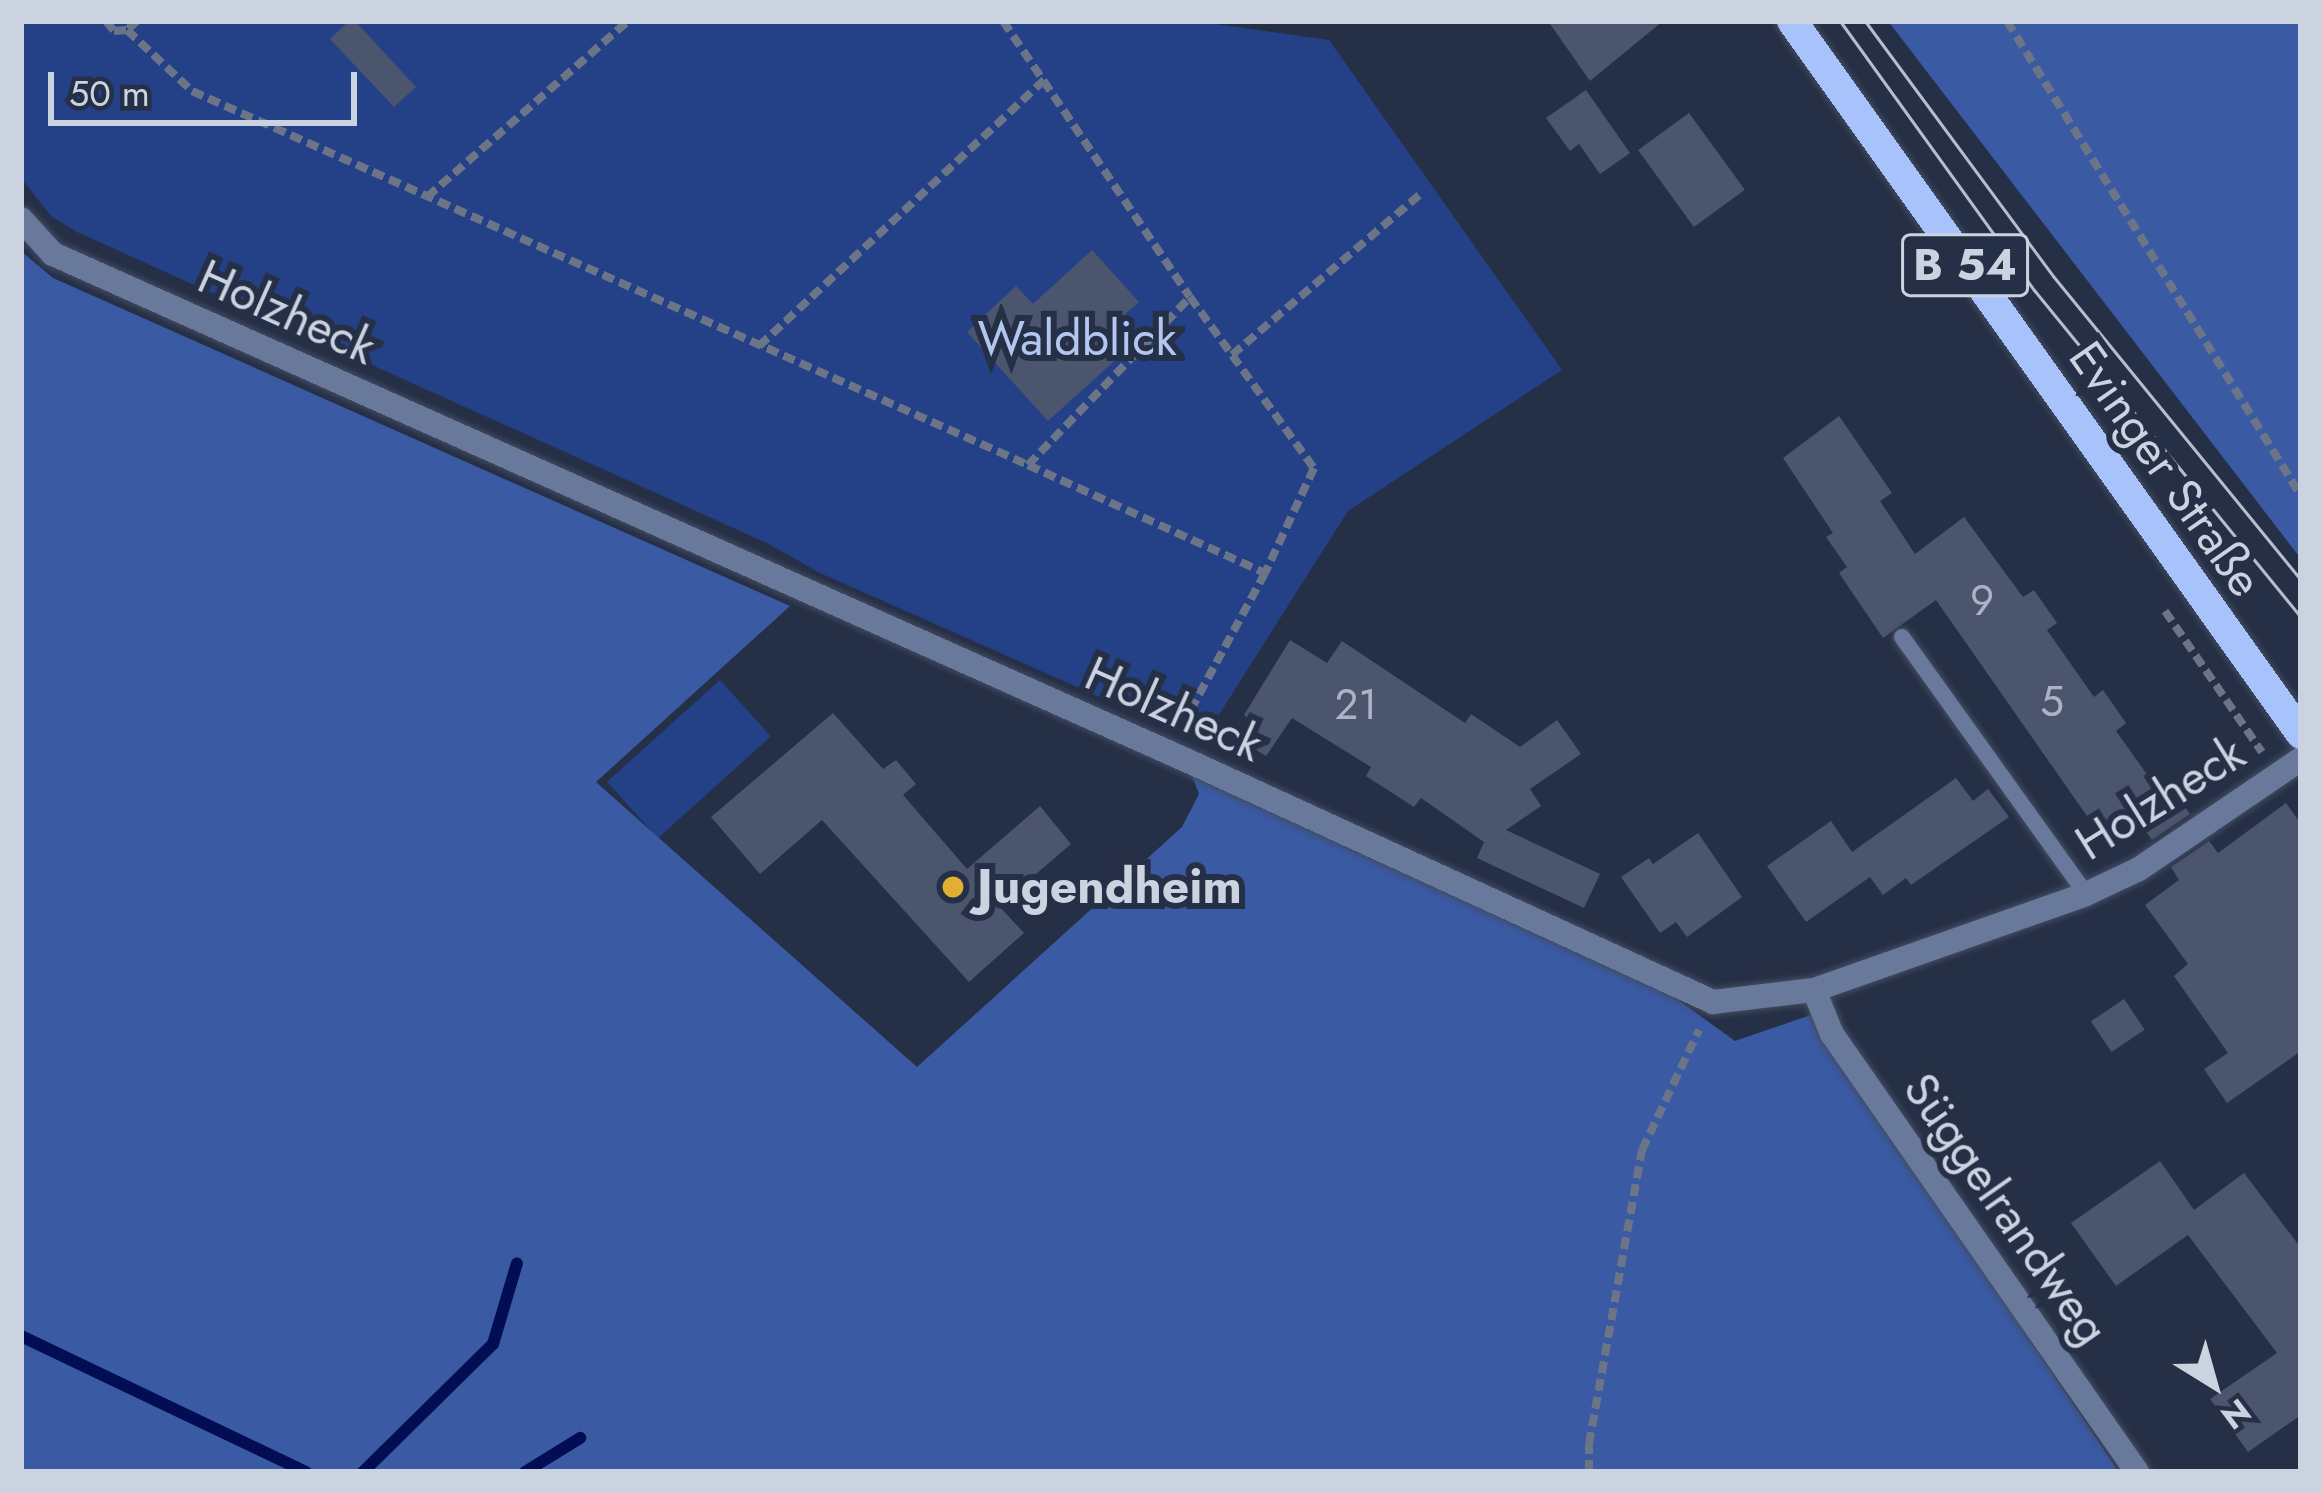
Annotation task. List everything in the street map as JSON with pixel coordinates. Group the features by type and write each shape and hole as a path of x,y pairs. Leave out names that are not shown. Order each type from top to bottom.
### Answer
{"main road":[{"name":"Evinger Straße","path":"1792,21 2301,734"}],"street":[{"name":"Holzheck","path":"21,219 52,254 1167,752 1713,1002 1814,990 2086,894 2139,869 2301,759"},
{"name":"Süggelrandweg","path":"1814,990 1832,1034 2137,1472"}],"lane":[{"path":"1903,637 2086,894"}],"path":[{"path":"106,21 114,32 127,30 137,21"},
{"path":"428,197 628,21"},
{"path":"1003,21 1190,297 1314,468 1265,573 1167,752"},
{"path":"2007,21 2301,496"},
{"path":"127,30 191,92 1265,573"},
{"path":"759,346 1044,80"},
{"path":"1232,355 1422,194"},
{"path":"1028,465 1190,297"},
{"path":"2238,717 2266,757"},
{"path":"1589,1472 1589,1444 1642,1150 1713,1002"}],"green space":[{"name":"Waldblick","path":"21,21 1194,21 1329,40 1562,370 1348,511 1206,735 1138,714 820,573 767,543 77,232 51,216 21,178"},
{"path":"720,680 771,736 658,838 607,782"}],"shaded area":[{"path":"1888,21 2301,21 2301,559"},
{"path":"21,251 53,278 790,606 596,782 917,1067 1182,827 1199,794 1186,760 1640,972 1735,1041 1811,1015 2119,1472 21,1472"}],"building":[{"path":"355,21 416,87 394,107 330,39"},
{"path":"1548,21 1663,21 1590,81"},
{"path":"1586,90 1630,153 1600,174 1579,144 1570,151 1546,118"},
{"path":"1689,113 1745,190 1694,227 1638,150"},
{"path":"1092,250 1139,302 1113,325 1131,346 1048,421 967,332 1016,286 1033,304"},
{"path":"1839,416 1892,493 1880,501 1915,554 1964,517 2023,597 2034,590 2057,623 2047,630 2094,697 2103,690 2126,723 2116,731 2163,797 2173,790 2190,814 2152,840 2135,816 2103,839 1936,600 1883,638 1839,573 1847,567 1826,537 1833,533 1783,458"},
{"path":"1290,640 1327,663 1342,641 1465,723 1471,714 1520,747 1557,720 1581,754 1530,789 1541,806 1506,830 1600,874 1584,908 1477,858 1484,842 1421,798 1414,807 1366,776 1371,767 1292,718 1266,756 1237,738 1249,719 1244,715"},
{"path":"833,713 883,769 896,760 916,784 903,795 967,869 1040,806 1071,844 999,906 1024,933 969,982 822,820 760,874 711,817"},
{"path":"1956,778 1973,801 1988,789 2009,817 1911,885 1906,878 1883,895 1870,877 1806,922 1767,866 1831,821 1852,852"},
{"path":"2286,803 2301,824 2301,1051 2227,1103 2204,1069 2228,1053 2174,976 2188,964 2145,905 2179,880 2171,867 2209,841 2218,853"},
{"path":"1698,833 1742,897 1687,937 1676,922 1660,933 1621,877 1649,858 1653,864"},
{"path":"2124,999 2145,1030 2112,1052 2091,1021"},
{"path":"2160,1161 2194,1210 2244,1173 2301,1248 2301,1415 2248,1452 2210,1399 2277,1353 2188,1235 2116,1286 2071,1223"}],"waterway":[{"path":"363,1472 493,1344 517,1263"},
{"path":"21,1336 306,1472"},
{"path":"525,1472 580,1438"}],"tram line":[{"path":"1840,21 2034,290 2301,617"},
{"path":"1865,21 2053,276 2301,580"}],"place":[{"name":"Jugendheim","path":"953,887"}]}
